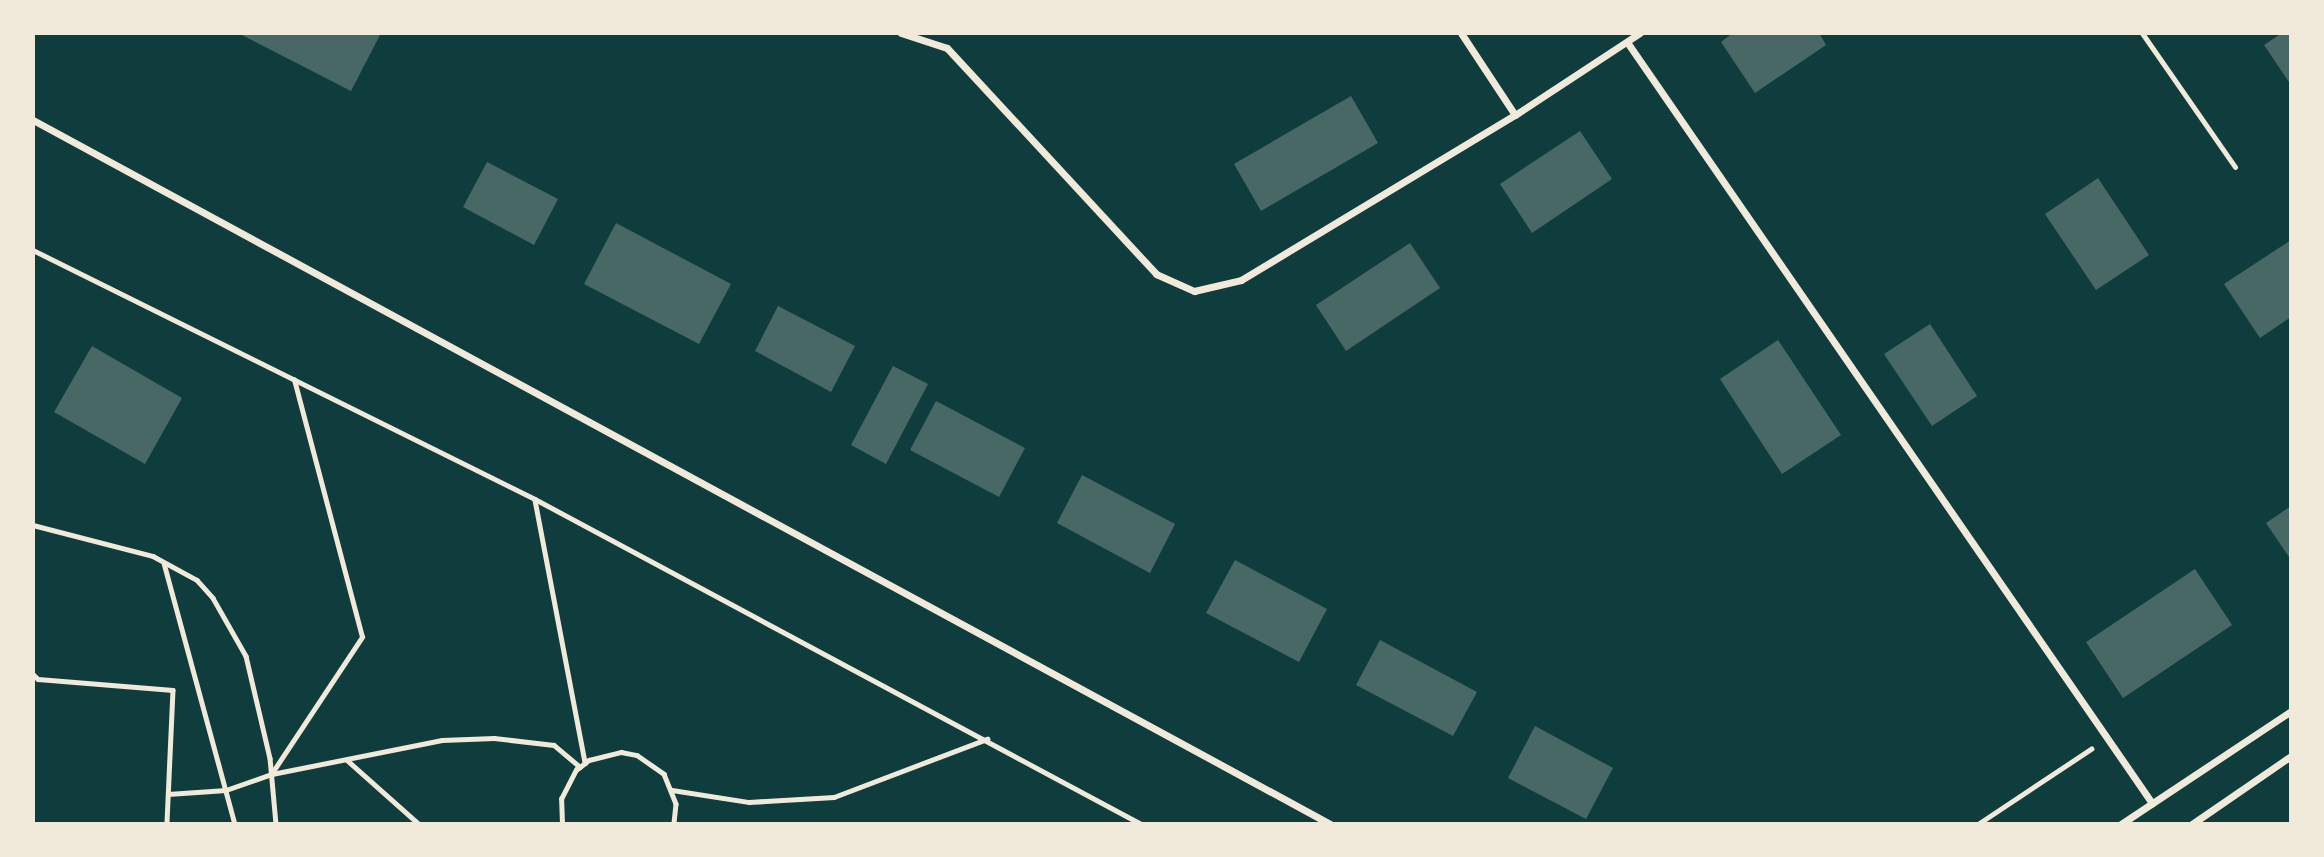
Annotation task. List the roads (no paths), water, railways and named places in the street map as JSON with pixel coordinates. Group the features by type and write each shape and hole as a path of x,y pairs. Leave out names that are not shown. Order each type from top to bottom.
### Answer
{"street":[{"path":"901,33 947,48 1156,274 1194,291 1241,281 1515,115 1640,33"},
{"path":"1461,33 1515,115"},
{"path":"1627,41 2152,803"},
{"path":"33,120 1330,824"},
{"path":"2121,824 2291,711"},
{"path":"2192,824 2291,756"}],"lane":[{"path":"2141,33 2235,167"}]}
